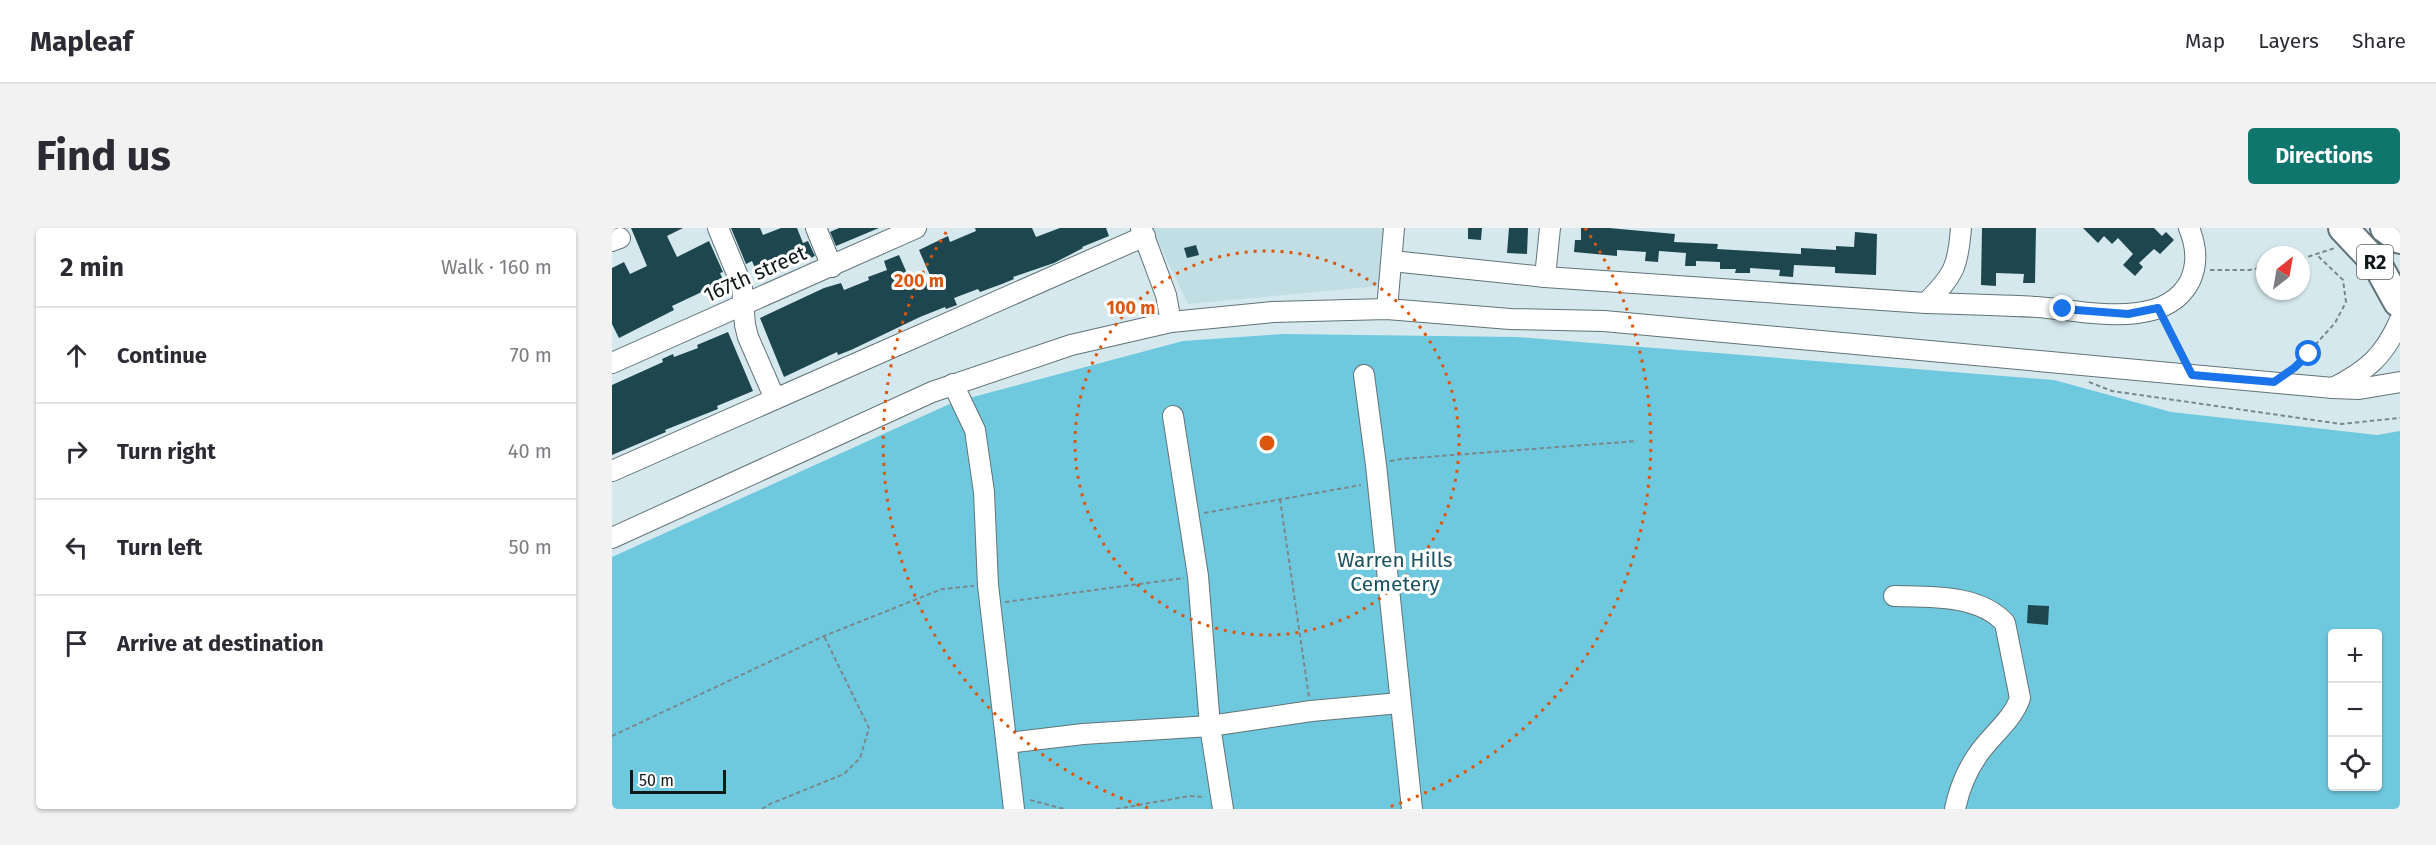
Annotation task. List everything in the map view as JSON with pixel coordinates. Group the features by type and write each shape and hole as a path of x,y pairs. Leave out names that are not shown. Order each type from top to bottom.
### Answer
{"highway":[{"name":"R2","path":"2385,228 2400,239"},
{"name":"R2","path":"2350,234 2377,264 2400,309"}],"street":[{"path":"718,228 742,286 744,325 775,399"},
{"path":"816,228 832,267"},
{"name":"167th street","path":"612,363 916,228"},
{"path":"1387,309 1394,228"},
{"path":"1545,277 1550,228"},
{"path":"1926,303 1944,286 1954,269 1958,259 1961,228"},
{"path":"1392,261 1545,277 1926,303 2001,305 2112,314 2142,313 2174,300 2195,271 2193,238 2189,228"},
{"path":"612,471 1143,232 1166,296 1171,322"},
{"path":"612,538 826,439 953,384 1071,345 1171,322 1311,310 1387,309 1510,319 1604,321 2333,388 2359,389 2400,382"},
{"path":"2333,388 2354,377 2375,361 2390,342 2400,309"},
{"path":"1364,375 1412,809"},
{"path":"953,384 975,430 984,492 989,594 1014,802"},
{"path":"1173,416 1198,576 1210,726 1222,803"},
{"path":"1894,596 1949,597 1988,609 2005,622 2020,699 2015,709 1977,755 1965,778 1954,809"},
{"path":"1008,743 1083,734 1210,726 1311,711 1400,703"}],"path":[{"path":"2310,257 2317,255 2350,234"},
{"path":"2274,382 2309,354 2335,323 2346,302 2343,280 2317,255"},
{"path":"2195,271 2256,269"},
{"path":"2158,308 2192,375"},
{"path":"2084,380 2112,391 2341,424 2400,418"},
{"path":"1189,515 1280,499 1376,474 1401,459 1637,441"},
{"path":"1280,499 1303,639 1311,711"},
{"path":"612,736 824,636 942,589 989,594 1066,592 1198,576"},
{"path":"762,809 844,774 860,758 869,729 824,636"},
{"path":"1116,809 1190,796 1222,803"},
{"path":"1014,802 1064,809"}],"shaded area":[{"path":"1133,228 1395,228 1380,286 1188,304 1153,231"}],"green space":[{"name":"Warren Hills Cemetery","path":"1283,334 1517,337 2054,380 2171,412 2377,435 2400,431 2400,809 612,809 612,557 954,402 1183,341"}],"building":[{"path":"631,228 683,228 667,236 677,257 709,241 723,272 720,273 729,293 711,302 706,290 672,306 674,310 619,338 612,324 612,268 624,262 630,274 647,266"},
{"path":"731,228 760,228 763,235 781,228 797,228 803,243 808,241 815,256 760,279 752,261 746,264"},
{"path":"839,228 879,228 836,246 830,232"},
{"path":"975,228 1032,228 1036,237 1060,228 1106,228 1109,236 1082,247 1054,263 1013,277 1014,279 1002,284 980,292 978,289 954,298 957,305 920,317 851,350 838,355 837,352 784,377 760,318 824,288 841,283 844,290 869,280 868,277 887,270 884,261 899,255 913,287 932,280 919,250 948,236 950,242 976,231"},
{"path":"1468,228 1482,228 1481,240 1468,239"},
{"path":"1509,228 1528,228 1527,254 1507,253"},
{"path":"1581,228 1675,234 1674,242 1718,244 1717,249 1801,254 1801,248 1836,250 1836,246 1854,247 1855,232 1877,234 1876,275 1835,273 1835,267 1794,265 1793,277 1779,276 1780,270 1750,268 1750,273 1735,273 1736,269 1720,269 1720,262 1696,261 1696,266 1685,266 1686,253 1659,251 1658,262 1645,261 1646,252 1617,250 1617,256 1574,252 1575,240 1581,240"},
{"path":"1982,228 2036,228 2035,283 2023,283 2024,274 1996,273 1996,286 1981,285"},
{"path":"2083,228 2154,228 2162,236 2166,232 2174,240 2160,254 2154,249 2139,263 2143,267 2135,276 2123,265 2133,254 2118,238 2112,244 2104,236 2098,243"},
{"path":"1196,245 1199,255 1187,258 1184,248"},
{"path":"728,332 753,391 717,406 718,409 665,430 666,432 612,455 612,385 663,362 662,359 698,348 697,345"},
{"path":"2028,605 2049,606 2048,625 2027,623"}],"route":[{"path":"2063,309 2128,314 2158,308 2192,375 2274,382 2309,354"}]}
